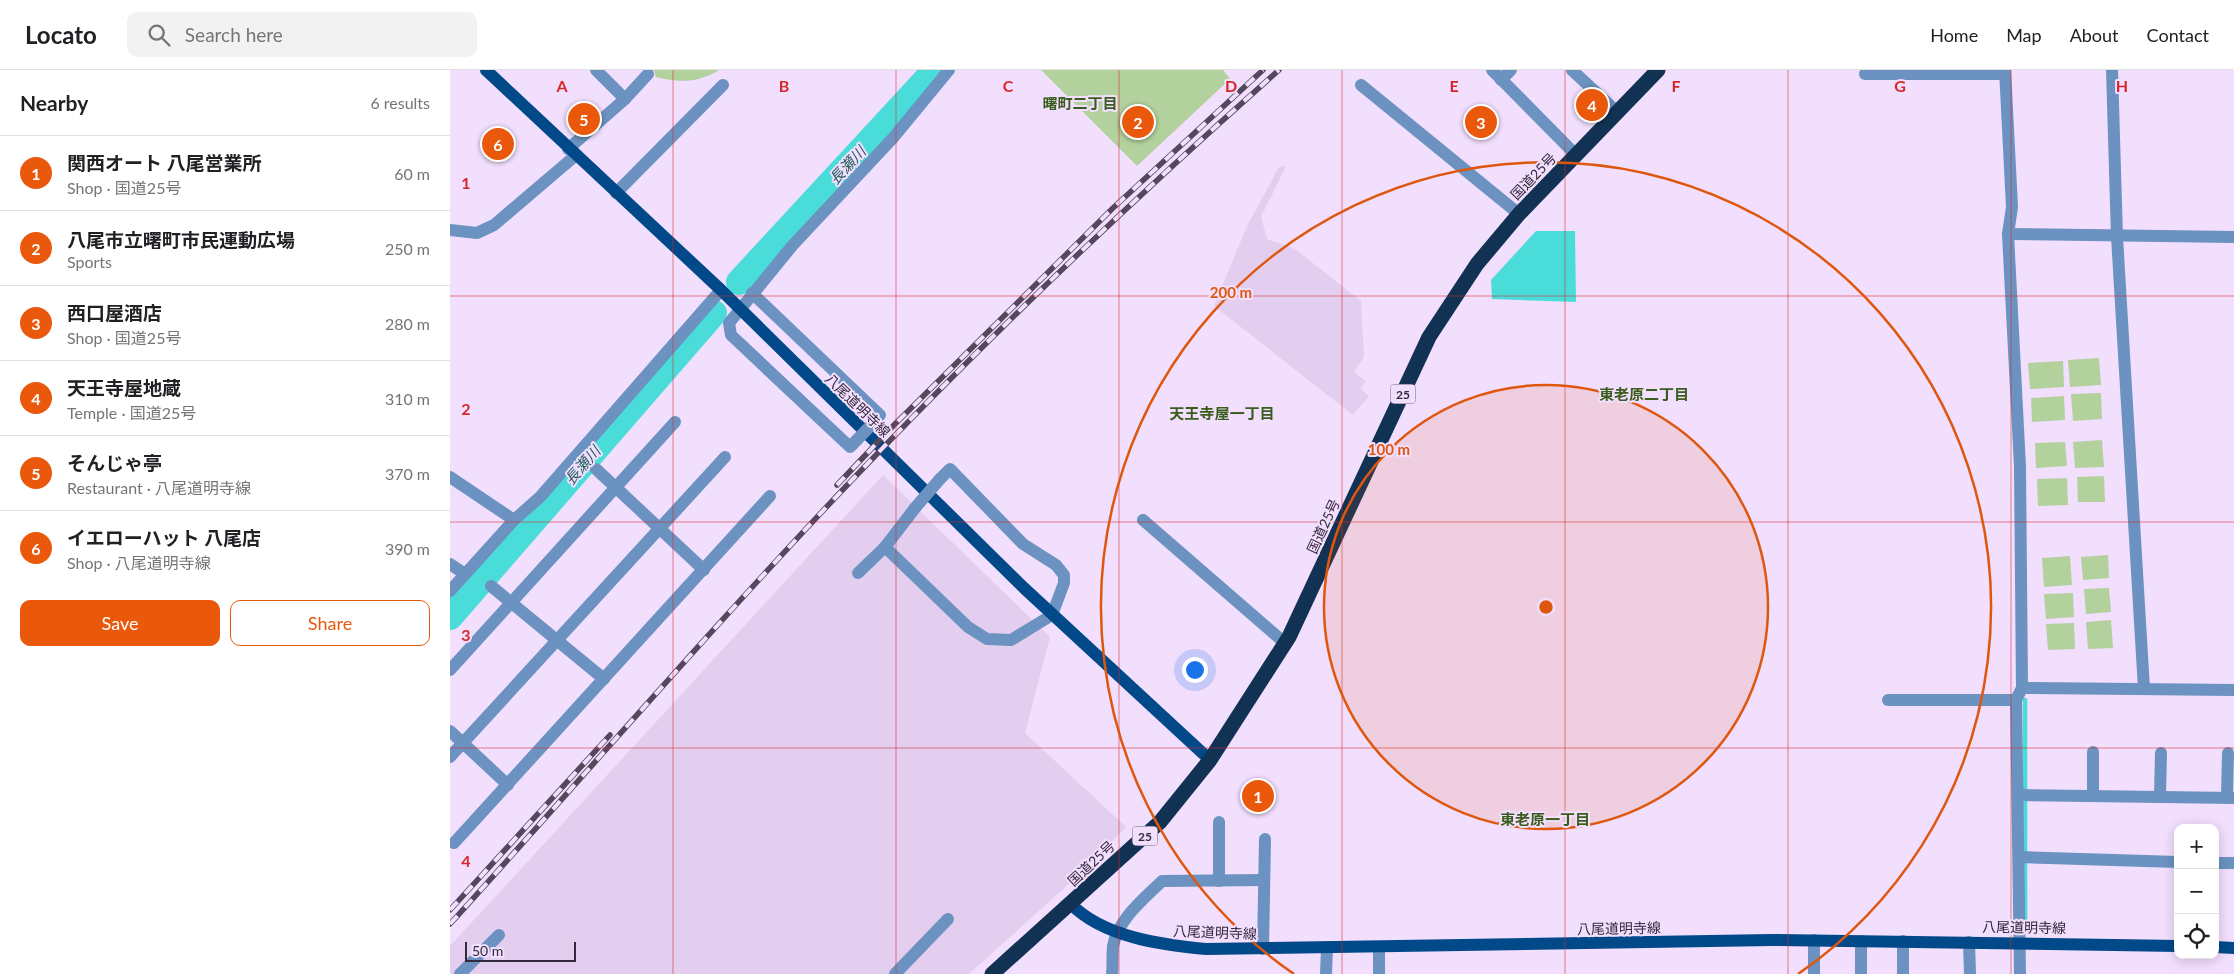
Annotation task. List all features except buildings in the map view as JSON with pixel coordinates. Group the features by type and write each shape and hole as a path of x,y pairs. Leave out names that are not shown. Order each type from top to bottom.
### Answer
{"highway":[{"name":"国道25号","path":"992,974 1160,822 1210,760 1286,644 1429,336 1477,264 1519,214 1658,70"}],"main road":[{"name":"八尾道明寺線","path":"486,70 616,194 721,290 1052,615 1210,760"},
{"name":"八尾道明寺線","path":"1071,904 1080,913 1118,932 1141,940 1170,946 1206,949 1814,940 2174,946"},
{"path":"2219,947 2234,948"}],"street":[{"path":"596,70 625,99"},
{"path":"752,293 880,415 850,447 731,336 729,323 752,293 843,189 893,138 949,70"},
{"path":"1492,70 1576,155"},
{"path":"1501,80 1511,70"},
{"path":"1572,70 1618,112"},
{"path":"2112,70 2117,237 2144,689"},
{"path":"1864,74 2005,72 2012,208 2008,234 2020,467 2018,795 2020,974"},
{"path":"450,230 477,233 494,225 572,152 648,74"},
{"path":"616,194 723,85"},
{"path":"1361,85 1519,214"},
{"path":"2008,234 2117,237 2234,237"},
{"path":"450,591 514,520 540,497 721,290"},
{"path":"450,670 674,422"},
{"path":"450,757 725,456"},
{"path":"596,469 704,570"},
{"path":"858,573 885,546 915,508 950,469 1023,544 1056,565 1064,575 1064,583 1052,615 1011,640 987,639 968,627 885,546"},
{"path":"450,477 514,520"},
{"path":"454,843 770,496"},
{"path":"1143,520 1286,644"},
{"path":"450,564 465,574"},
{"path":"491,586 604,679"},
{"path":"1888,700 2144,689 2234,690"},
{"path":"450,731 508,785"},
{"path":"2093,796 2094,752"},
{"path":"2160,753 2160,796"},
{"path":"2018,795 2231,798 2228,753"},
{"path":"1219,822 1219,881"},
{"path":"1264,948 1265,838"},
{"path":"2019,857 2174,862"},
{"path":"2219,863 2234,863"},
{"path":"1112,974 1114,946 1123,922 1162,880 1264,880"},
{"path":"895,974 948,919"},
{"path":"460,974 499,935"},
{"path":"1814,940 1814,974"},
{"path":"1861,941 1862,974"},
{"path":"1903,941 1903,974"},
{"path":"1969,942 1970,974"},
{"path":"1379,947 1379,974"},
{"path":"1326,974 1327,948"}],"shaded area":[{"path":"654,70 719,70 696,80 681,81 656,77"},
{"path":"1041,70 1223,70 1230,79 1137,166"},
{"path":"1286,166 1261,217 1267,239 1295,249 1361,301 1364,357 1354,372 1366,381 1360,389 1369,396 1353,415 1214,306 1247,226 1279,167"},
{"path":"1536,231 1575,231 1576,302 1492,299 1491,280"},
{"path":"2099,358 2101,385 2070,387 2068,360"},
{"path":"2063,361 2064,387 2030,389 2028,363"},
{"path":"2101,393 2102,419 2073,421 2071,394"},
{"path":"2064,396 2065,420 2032,422 2031,398"},
{"path":"2102,440 2104,467 2075,468 2073,442"},
{"path":"2065,442 2067,466 2036,468 2035,443"},
{"path":"883,475 1050,637 1025,733 1126,827 1091,864 969,974 450,974 450,946"},
{"path":"2104,476 2105,502 2078,502 2077,477"},
{"path":"2067,478 2068,505 2038,506 2037,479"},
{"path":"2108,555 2109,578 2083,580 2081,557"},
{"path":"2070,556 2072,585 2044,587 2042,558"},
{"path":"2109,588 2111,612 2086,614 2084,589"},
{"path":"2073,593 2074,617 2046,619 2044,594"},
{"path":"2111,620 2113,648 2088,649 2086,622"},
{"path":"2074,623 2075,649 2048,650 2046,624"}],"waterway":[{"name":"長瀬川","path":"739,282 935,70"},
{"name":"長瀬川","path":"450,617 714,313"},
{"path":"2025,700 2025,921"}],"railway":[{"path":"837,485 892,427 1113,208 1263,70"},
{"path":"450,924 750,590 903,427 1061,270 1279,70"},
{"path":"450,910 610,735"}],"place":[{"name":"天王寺屋地蔵","path":"1592,105"},
{"name":"そんじゃ亭","path":"584,119"},
{"name":"八尾市立曙町市民運動広場","path":"1138,122"},
{"name":"西口屋酒店","path":"1481,122"},
{"name":"イエローハット 八尾店","path":"498,144"},
{"name":"関西オート 八尾営業所","path":"1258,796"}],"district":[{"name":"曙町二丁目","path":"1080,103"},
{"name":"東老原二丁目","path":"1644,394"},
{"name":"天王寺屋一丁目","path":"1222,413"},
{"name":"東老原一丁目","path":"1545,819"}]}
